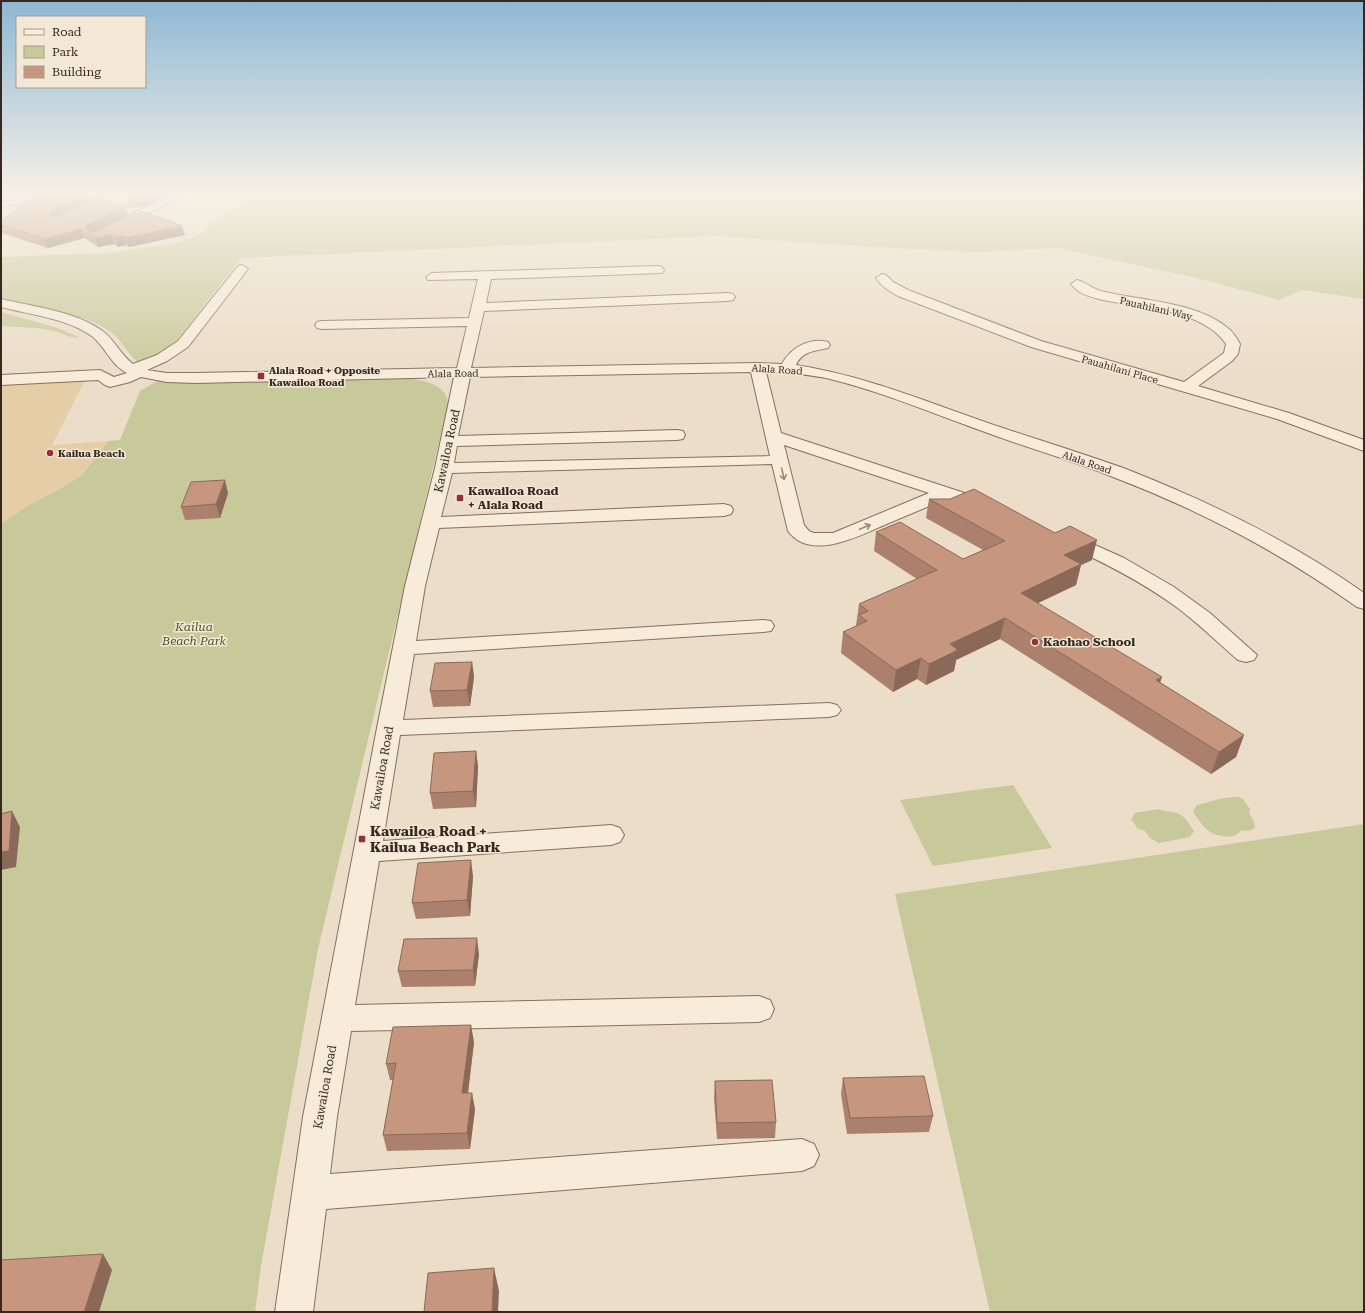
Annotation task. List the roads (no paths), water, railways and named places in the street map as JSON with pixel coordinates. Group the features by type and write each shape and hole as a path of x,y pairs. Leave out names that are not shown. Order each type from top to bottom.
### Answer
{"street":[{"path":"1,380 100,375 107,378 110,382 125,379 183,344 242,269"},
{"path":"432,277 658,270"},
{"name":"Kawailoa Road","path":"294,1312 320,1117 415,586 444,468 457,399 485,276"},
{"name":"Pauahilani Place","path":"882,278 888,285 903,293 1014,336 1306,424 1364,446"},
{"name":"Pauahilani Way","path":"1078,284 1084,289 1101,295 1192,315 1213,324 1227,334 1233,344 1231,354 1186,388"},
{"path":"479,307 728,297"},
{"path":"1,303 65,320 94,331 106,341 120,361 137,371"},
{"path":"322,325 475,322"},
{"path":"787,368 792,356 796,352 823,345"},
{"path":"758,367 796,528 807,537 823,540 838,538 946,492"},
{"name":"Alala Road","path":"137,371 166,377 188,378 758,367 787,368 813,372 853,382 1151,485 1194,504 1254,534 1318,570 1364,603"},
{"path":"401,374 424,376 442,383 452,390 457,399"},
{"path":"449,441 677,435"},
{"path":"774,436 946,492 1001,512"},
{"path":"444,468 766,460"},
{"path":"430,523 724,510"},
{"path":"1046,529 1099,553 1152,582 1196,613 1246,655"},
{"path":"404,648 763,626"},
{"path":"389,728 829,710"},
{"path":"367,852 611,835"},
{"path":"337,1018 759,1009"},
{"path":"309,1194 802,1155"}],"place":[{"name":"Alala Road + Opposite Kawailoa Road","path":"261,376"},
{"name":"Kailua Beach","path":"50,453"},
{"name":"Kawailoa Road + Alala Road","path":"460,498"},
{"name":"Kaohao School","path":"1035,642"},
{"name":"Kawailoa Road + Kailua Beach Park","path":"362,839"}],"park label":[{"name":"Kailua Beach Park","path":"194,634"}]}
